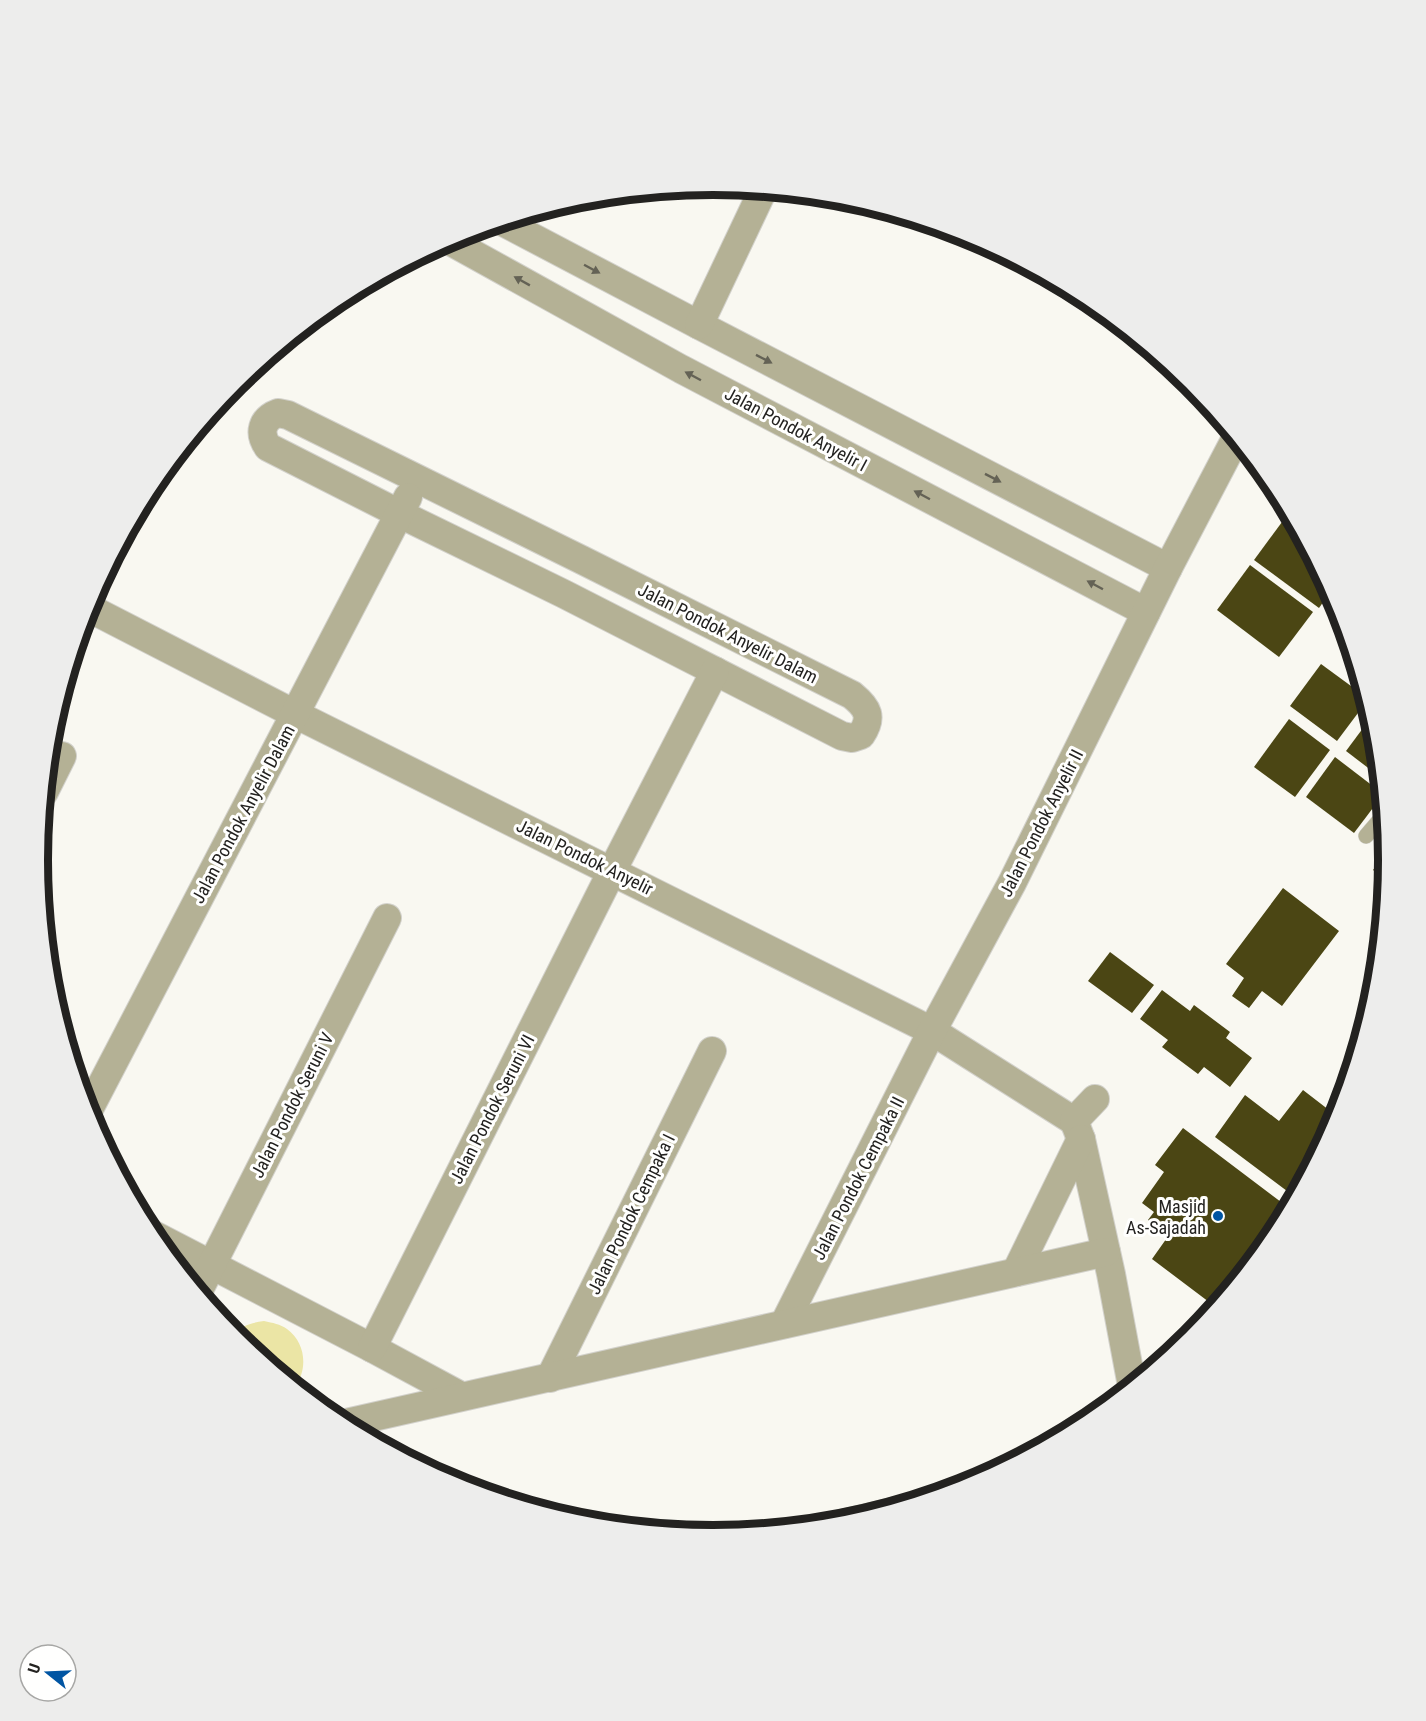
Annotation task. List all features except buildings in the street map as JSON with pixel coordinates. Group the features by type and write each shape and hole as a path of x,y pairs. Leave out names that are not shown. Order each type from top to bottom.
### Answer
{"street":[{"path":"699,325 760,197"},
{"path":"512,227 1168,568"},
{"name":"Jalan Pondok Anyelir I","path":"459,246 681,369 1146,612"},
{"name":"Jalan Pondok Anyelir Dalam","path":"278,413 288,416 852,695 862,703 868,714 867,726 861,735 852,738 842,736 564,594 400,514 268,447 263,440 264,424 270,416 278,413"},
{"name":"Jalan Pondok Anyelir II","path":"932,1031 1012,883 1168,568 1232,445"},
{"name":"Jalan Pondok Anyelir Dalam","path":"93,1101 417,479"},
{"path":"564,594 582,560"},
{"name":"Jalan Pondok Anyelir","path":"97,612 295,714 932,1031 1078,1130"},
{"path":"612,871 715,671"},
{"path":"54,771 62,756"},
{"name":"Jalan Pondok Seruni VI","path":"372,1348 612,871"},
{"name":"Jalan Pondok Seruni V","path":"202,1285 387,918"},
{"name":"Jalan Pondok Cempaka II","path":"784,1324 932,1031"},
{"name":"Jalan Pondok Cempaka I","path":"550,1378 712,1051"},
{"path":"1016,1272 1078,1130 1095,1099"},
{"path":"1078,1130 1106,1252 1130,1378"},
{"path":"170,1244 461,1396"},
{"path":"356,1421 1106,1252"}],"lane":[{"path":"1366,836 1377,823"}],"shaded area":[{"path":"264,1321 284,1327 298,1341 303,1356 299,1380 241,1329"}],"place":[{"name":"Masjid As-Sajadah","path":"1218,1216"}]}
